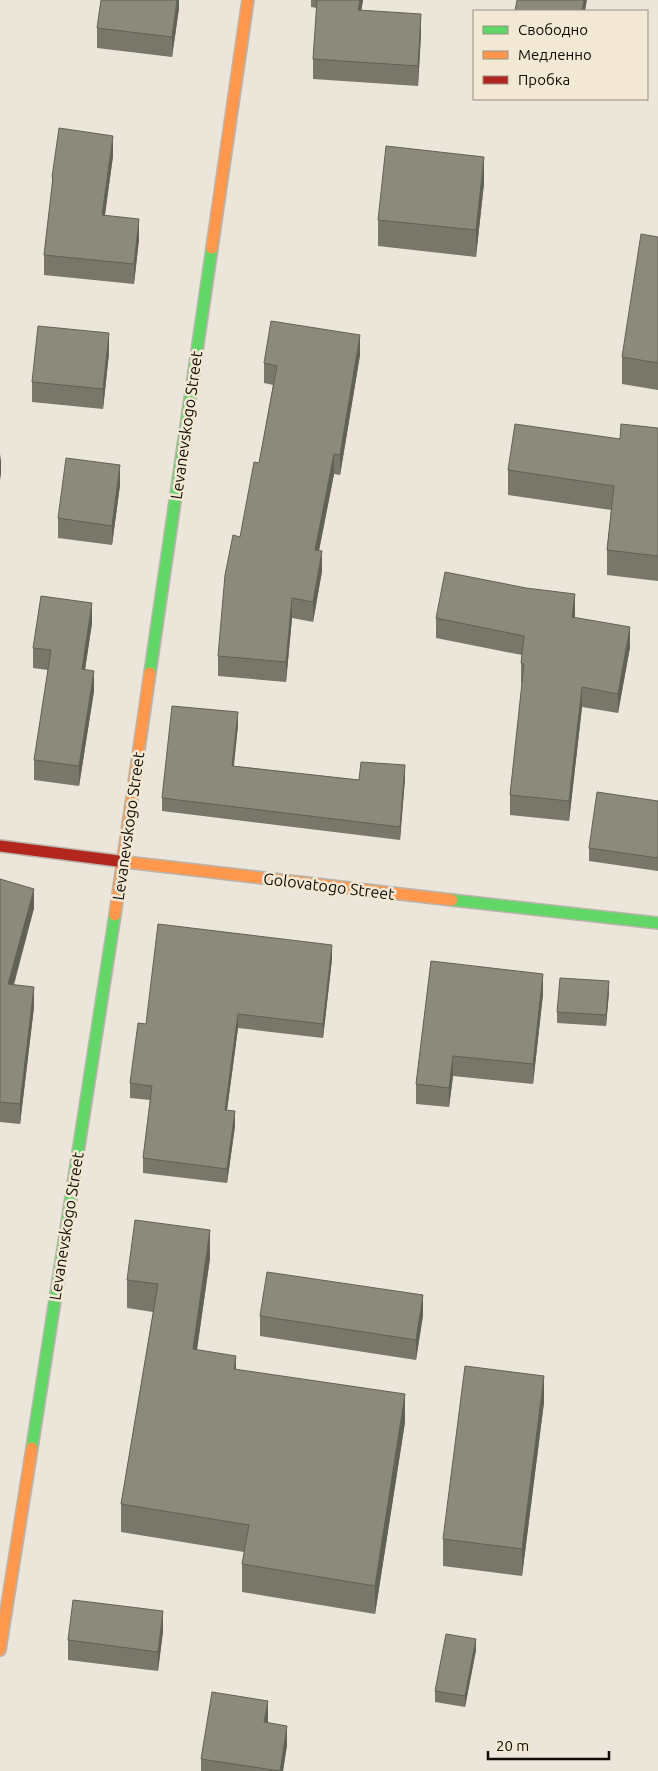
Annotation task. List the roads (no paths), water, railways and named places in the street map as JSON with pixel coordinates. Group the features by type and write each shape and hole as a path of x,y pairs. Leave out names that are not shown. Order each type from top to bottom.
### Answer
{"street":[{"name":"Levanevskogo Street","path":"0,1650 123,862 248,0"},
{"name":"Golovatogo Street","path":"0,846 123,862 658,923"}]}
